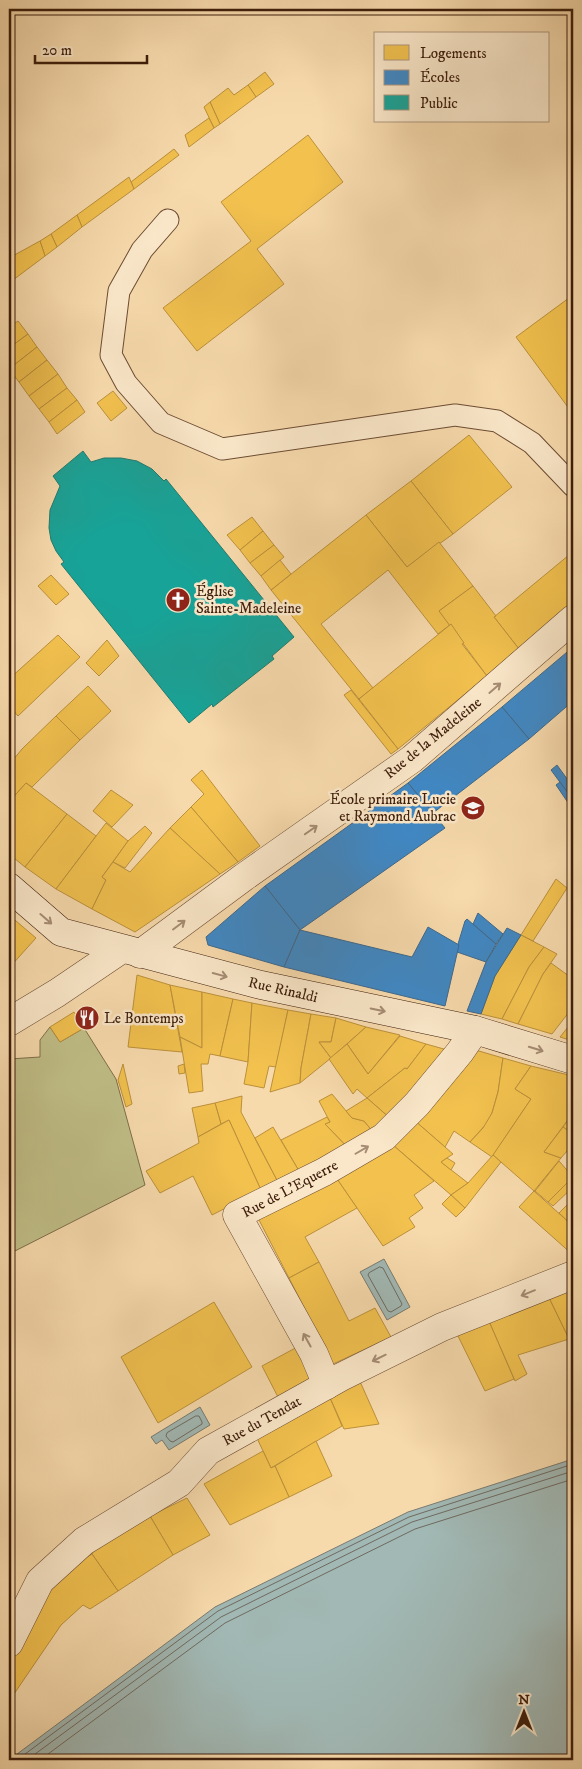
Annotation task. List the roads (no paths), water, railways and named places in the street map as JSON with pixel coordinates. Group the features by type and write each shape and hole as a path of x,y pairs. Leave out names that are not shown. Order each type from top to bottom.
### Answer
{"street":[{"name":"Rue de la Madeleine","path":"9,1022 131,951 244,877 412,760 573,619"},
{"name":"Rue Rinaldi","path":"9,887 62,932 261,986 475,1030 573,1060"},
{"name":"Rue de L'Equerre","path":"326,1385 314,1354 237,1215 324,1172 384,1137 418,1104 460,1052 475,1030"},
{"name":"Rue du Tendat","path":"9,1643 40,1582 84,1541 179,1483 208,1451 326,1385 442,1327 573,1275"}],"lane":[{"path":"168,220 142,250 119,291 111,355 126,383 161,423 222,449 455,415 497,422 532,443 573,486"}],"water":[{"path":"384,1259 410,1307 387,1320 360,1272"},
{"path":"200,1407 210,1425 169,1450 162,1440 156,1444 151,1437"},
{"path":"573,1459 573,1760 9,1760 215,1607 408,1512"}],"place":[{"name":"Église Sainte-Madeleine","path":"178,600"},
{"name":"École primaire Lucie et Raymond Aubrac","path":"473,808"},
{"name":"Le Bontemps","path":"87,1018"}]}
